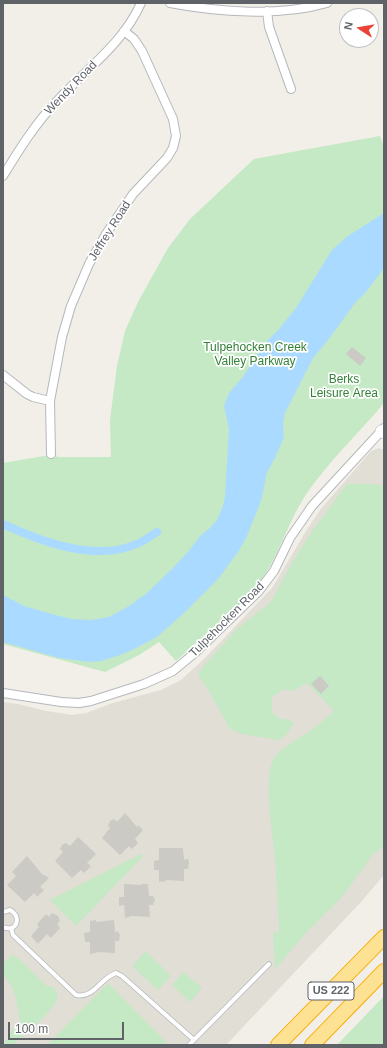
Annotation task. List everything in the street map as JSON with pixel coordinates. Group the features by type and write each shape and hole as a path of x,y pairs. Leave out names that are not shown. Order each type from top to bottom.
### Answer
{"highway":[{"name":"US 222","path":"278,1045 384,936"},
{"name":"US 222","path":"312,1045 384,971"}],"street":[{"name":"Wendy Road","path":"3,176 24,142 42,118 76,81 109,50 136,15 140,3"},
{"path":"170,3 207,9 267,11 310,7 327,3"},
{"path":"267,11 268,27 291,89"},
{"name":"Jeffrey Road","path":"51,454 50,401 57,362 67,321 89,264 115,219 137,190 171,153 176,142 176,130 173,119 142,51 134,39 124,31"},
{"path":"3,375 27,394 50,401"},
{"name":"Tulpehocken Road","path":"3,693 28,696 54,702 79,703 91,701 144,684 173,671 196,652 258,592 274,571 290,538 312,506 383,431"}],"lane":[{"path":"3,912 10,910 17,916 15,926 11,928 3,927"},
{"path":"11,928 13,935 76,995 88,995 111,975 116,973 122,976 194,1040"},
{"path":"189,1045 269,964"}],"shaded area":[{"path":"379,448 384,450 384,875 360,903 226,1045 3,1045 3,702 72,715 86,713 113,703 161,690 181,680 204,659 272,588 320,510 371,451"}],"green space":[{"name":"Tulpehocken Creek Valley Parkway","path":"380,136 384,147 384,403 334,458 307,493 293,517 276,555 262,580 243,602 176,661 159,642 139,655 105,672 3,644 3,463 56,454 57,457 111,457 110,420 117,366 125,331 138,302 168,248 190,219 254,159"},
{"path":"347,484 376,484 384,486 384,846 373,854 342,897 305,934 275,969 273,933 279,932 276,868 269,792 271,767 277,754 292,742 313,729 334,711 307,683 293,691 284,689 272,697 272,712 280,719 287,719 294,723 287,734 279,740 242,734 230,729 209,691 198,675 202,668 236,630 270,603 293,561 313,530"},
{"path":"141,854 143,856 76,926 50,900"},
{"path":"146,951 171,976 158,990 132,966"},
{"path":"12,955 18,958 47,986 54,987 57,993 57,999 44,1017 12,1045 4,1045 11,1032 20,1021 17,1002 13,990 3,975 3,964"},
{"path":"183,972 202,988 190,1002 172,985"},
{"path":"108,983 169,1045 47,1045"},
{"path":"384,996 384,1045 337,1045"}],"water":[{"path":"384,213 384,268 313,358 285,413 283,423 284,437 267,472 261,501 246,538 238,552 218,579 184,613 157,637 132,650 101,661 90,662 59,658 3,642 3,595 24,606 72,619 91,620 109,617 129,606 147,593 173,568 201,535 217,520 225,497 229,429 224,406 229,393 242,378 267,341 296,308 332,250 348,236"}],"building":[{"path":"352,347 366,358 360,366 346,354"},
{"path":"320,676 329,686 321,694 311,684"},
{"path":"125,813 137,827 138,825 143,830 135,839 138,843 132,849 129,846 120,855 102,838 110,828 108,826 110,821 114,819 117,822"},
{"path":"78,837 96,854 87,863 91,866 84,873 81,870 72,878 55,861 63,852 60,849 62,845 66,843 70,846"},
{"path":"159,848 183,848 184,860 188,859 189,863 188,869 184,869 184,881 166,880 159,882 159,870 154,870 154,861 159,860"},
{"path":"27,856 42,874 49,878 40,887 44,890 37,897 34,893 25,902 7,885 16,876 12,872"},
{"path":"124,884 148,884 149,896 153,896 155,900 153,905 149,905 150,917 132,916 125,918 124,905 119,906 119,897 124,897"},
{"path":"52,913 58,916 60,921 57,924 60,928 51,938 47,934 38,944 31,936 39,927 37,924 46,914 49,917"},
{"path":"96,920 96,922 114,920 115,932 118,931 120,935 119,941 115,941 115,953 97,952 90,954 90,942 85,942 84,933 90,932 90,921"}],"waterway":[{"path":"3,524 52,543 88,551 123,549 139,543 157,532"}],"park label":[{"name":"Berks Leisure Area","path":"344,387"}]}
